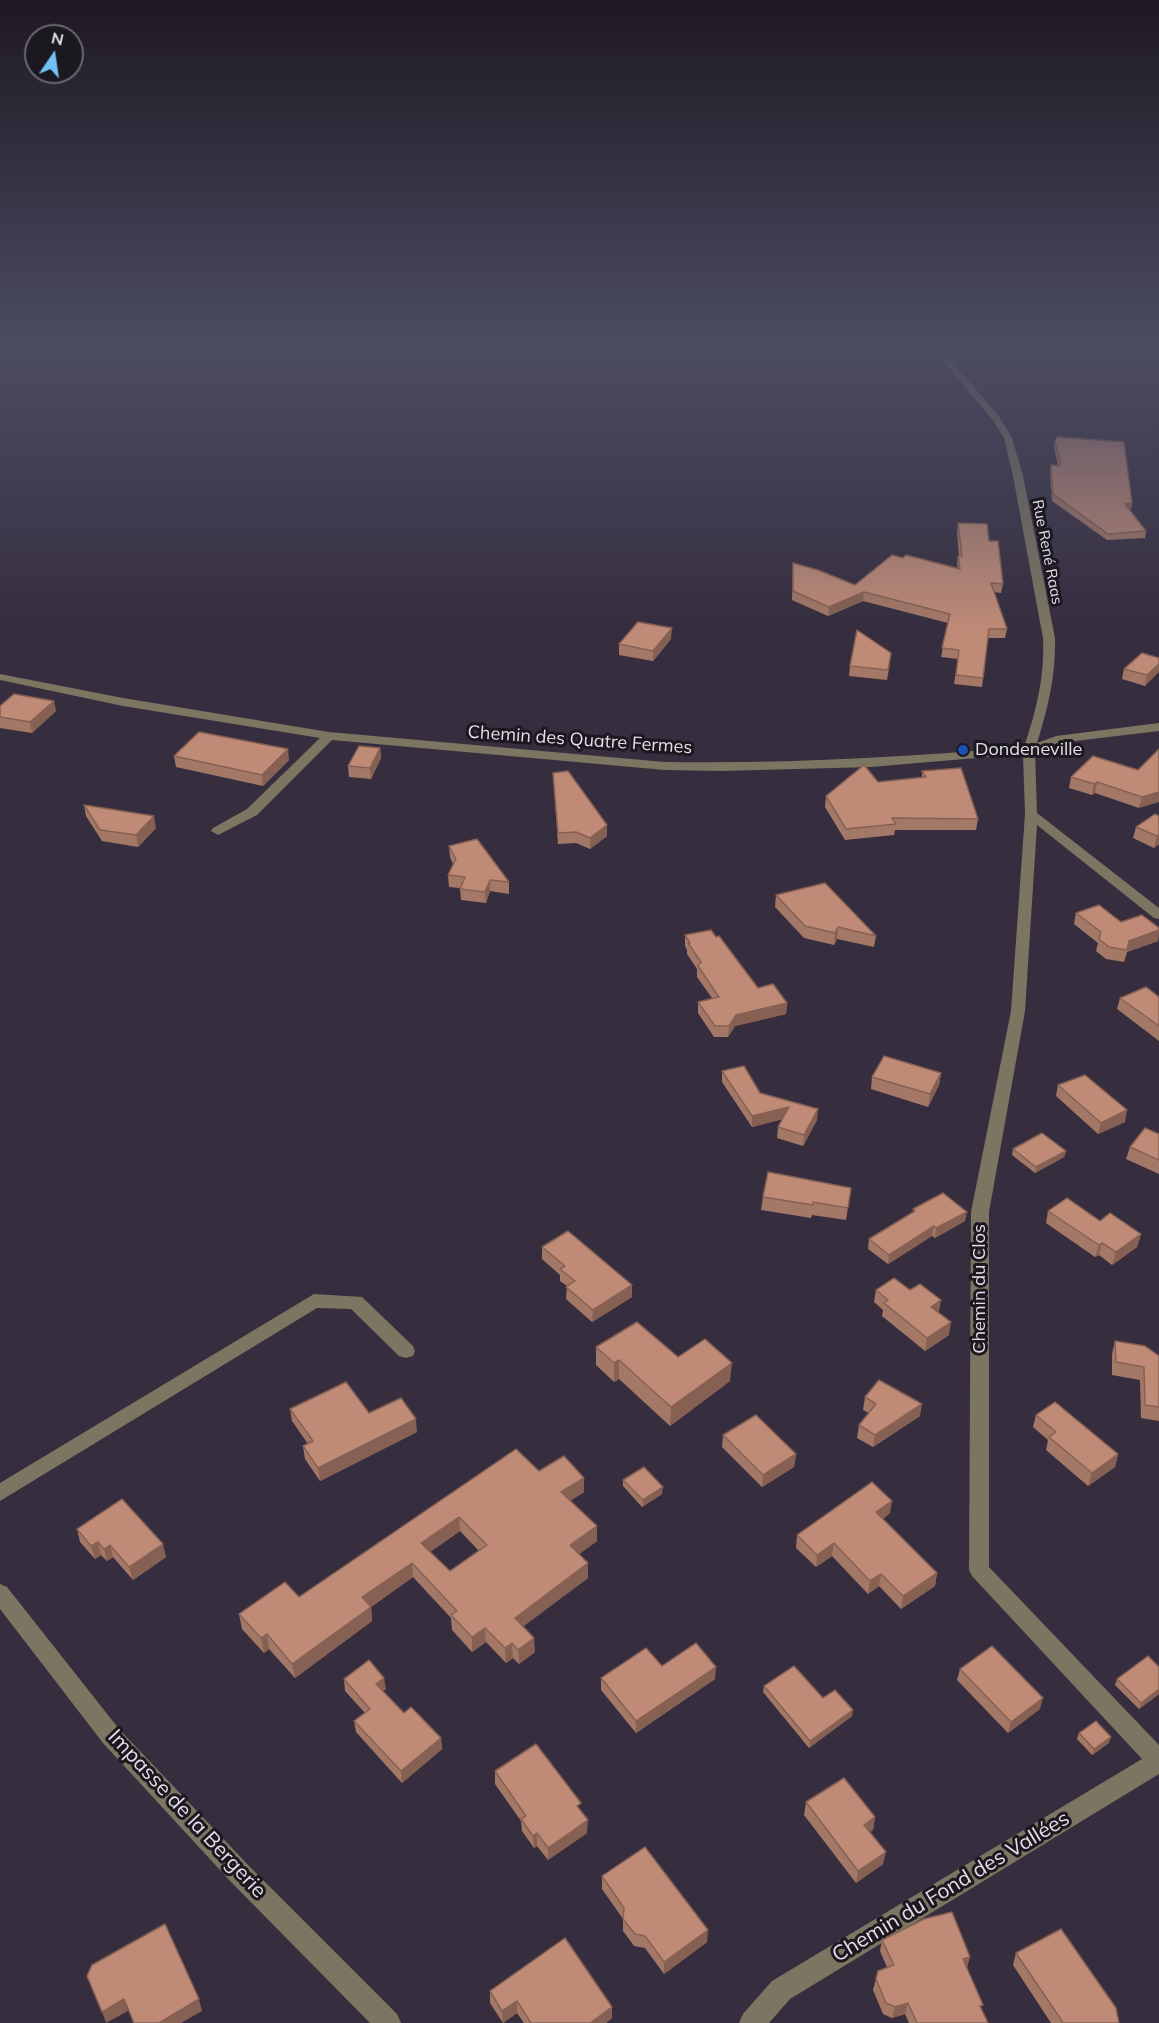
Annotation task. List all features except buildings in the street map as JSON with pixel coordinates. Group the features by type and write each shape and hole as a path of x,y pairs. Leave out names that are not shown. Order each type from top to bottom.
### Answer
{"street":[{"name":"Rue René Raas","path":"1009,442 1018,476 1049,646 1050,662 1043,706 1029,750"},
{"name":"Chemin des Quatre Fermes","path":"0,677 123,702 329,736 665,766 871,763 1029,750 1056,740 1159,727"},
{"path":"218,831 252,812 329,736"},
{"name":"Chemin du Clos","path":"1029,750 1031,813 1018,1011 980,1212 979,1570 1159,1761"},
{"path":"1031,813 1159,915"},
{"path":"0,1493 314,1301 356,1302 406,1351"},
{"name":"Impasse de la Bergerie","path":"0,1593 111,1736 242,1875 388,2023"},
{"name":"Chemin du Fond des Vallées","path":"752,2023 781,1990 1159,1761"}],"place":[{"name":"Dondeneville","path":"963,750"}]}
